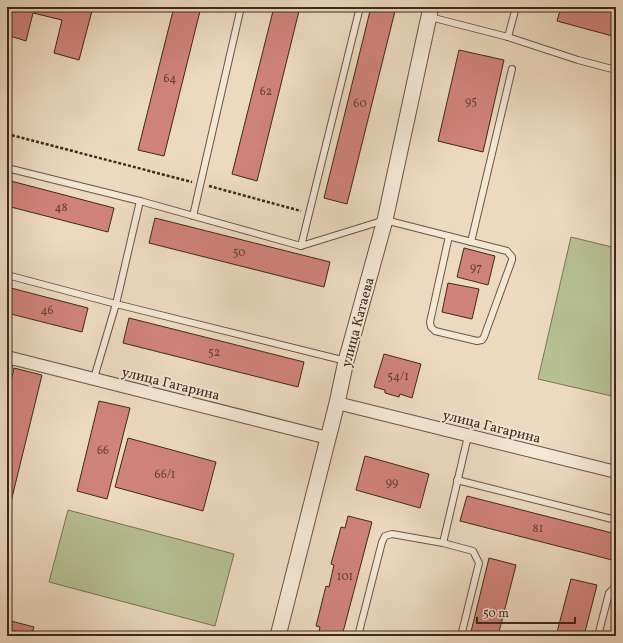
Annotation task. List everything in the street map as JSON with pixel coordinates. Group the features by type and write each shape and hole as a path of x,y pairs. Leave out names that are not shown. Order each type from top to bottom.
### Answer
{"street":[{"name":"улица Катаева","path":"278,636 337,403 346,361 385,220 430,12"},
{"name":"улица Гагарина","path":"9,358 94,378 328,438"},
{"name":"улица Гагарина","path":"337,403 616,472"}],"lane":[{"path":"193,216 241,7"},
{"path":"301,246 360,7"},
{"path":"508,37 516,7"},
{"path":"430,12 578,60 616,70"},
{"path":"471,242 512,69"},
{"path":"7,168 140,201 301,246 385,220 449,236 507,252 512,256 512,260 482,340 477,341 435,331 431,327 430,322 449,236"},
{"path":"94,378 116,304 140,201"},
{"path":"7,275 116,304 346,361"},
{"path":"7,375 9,358"},
{"path":"443,542 468,436"},
{"path":"457,480 616,520"},
{"path":"358,636 382,542 385,536 392,534 443,542 473,551 479,563 461,636"},
{"path":"598,636 609,593 616,589"}],"path":[{"path":"7,134 310,213"}],"green space":[{"path":"571,237 616,248 616,397 538,379"},
{"path":"68,510 234,554 215,626 49,582"}],"building":[{"path":"8,7 93,7 79,60 54,53 62,20 33,13 26,41 7,35"},
{"path":"174,7 201,7 164,156 138,150"},
{"path":"274,7 300,7 257,181 232,174"},
{"path":"371,7 396,7 347,204 324,198"},
{"path":"561,7 605,7 616,10 616,37 557,21"},
{"path":"459,50 504,60 483,152 438,141"},
{"path":"7,180 114,208 108,232 7,206"},
{"path":"155,218 330,262 324,287 149,243"},
{"path":"464,248 495,256 488,285 457,277"},
{"path":"448,283 479,289 472,319 442,312"},
{"path":"7,287 88,308 82,332 7,313"},
{"path":"129,318 304,362 298,387 123,343"},
{"path":"384,354 421,364 412,398 400,394 399,397 385,393 385,390 374,387"},
{"path":"14,368 42,375 7,518 7,398"},
{"path":"99,401 130,408 107,499 77,491"},
{"path":"128,438 216,462 203,511 115,487"},
{"path":"365,456 429,474 420,508 356,490"},
{"path":"467,496 616,534 616,561 460,521"},
{"path":"348,516 372,522 342,636 318,636 320,627 316,626 326,586 329,587 334,565 331,564 341,527 345,528"},
{"path":"489,558 516,565 498,636 470,636"},
{"path":"571,579 597,585 584,636 556,636"},
{"path":"7,620 34,627 31,636 7,636"}]}
